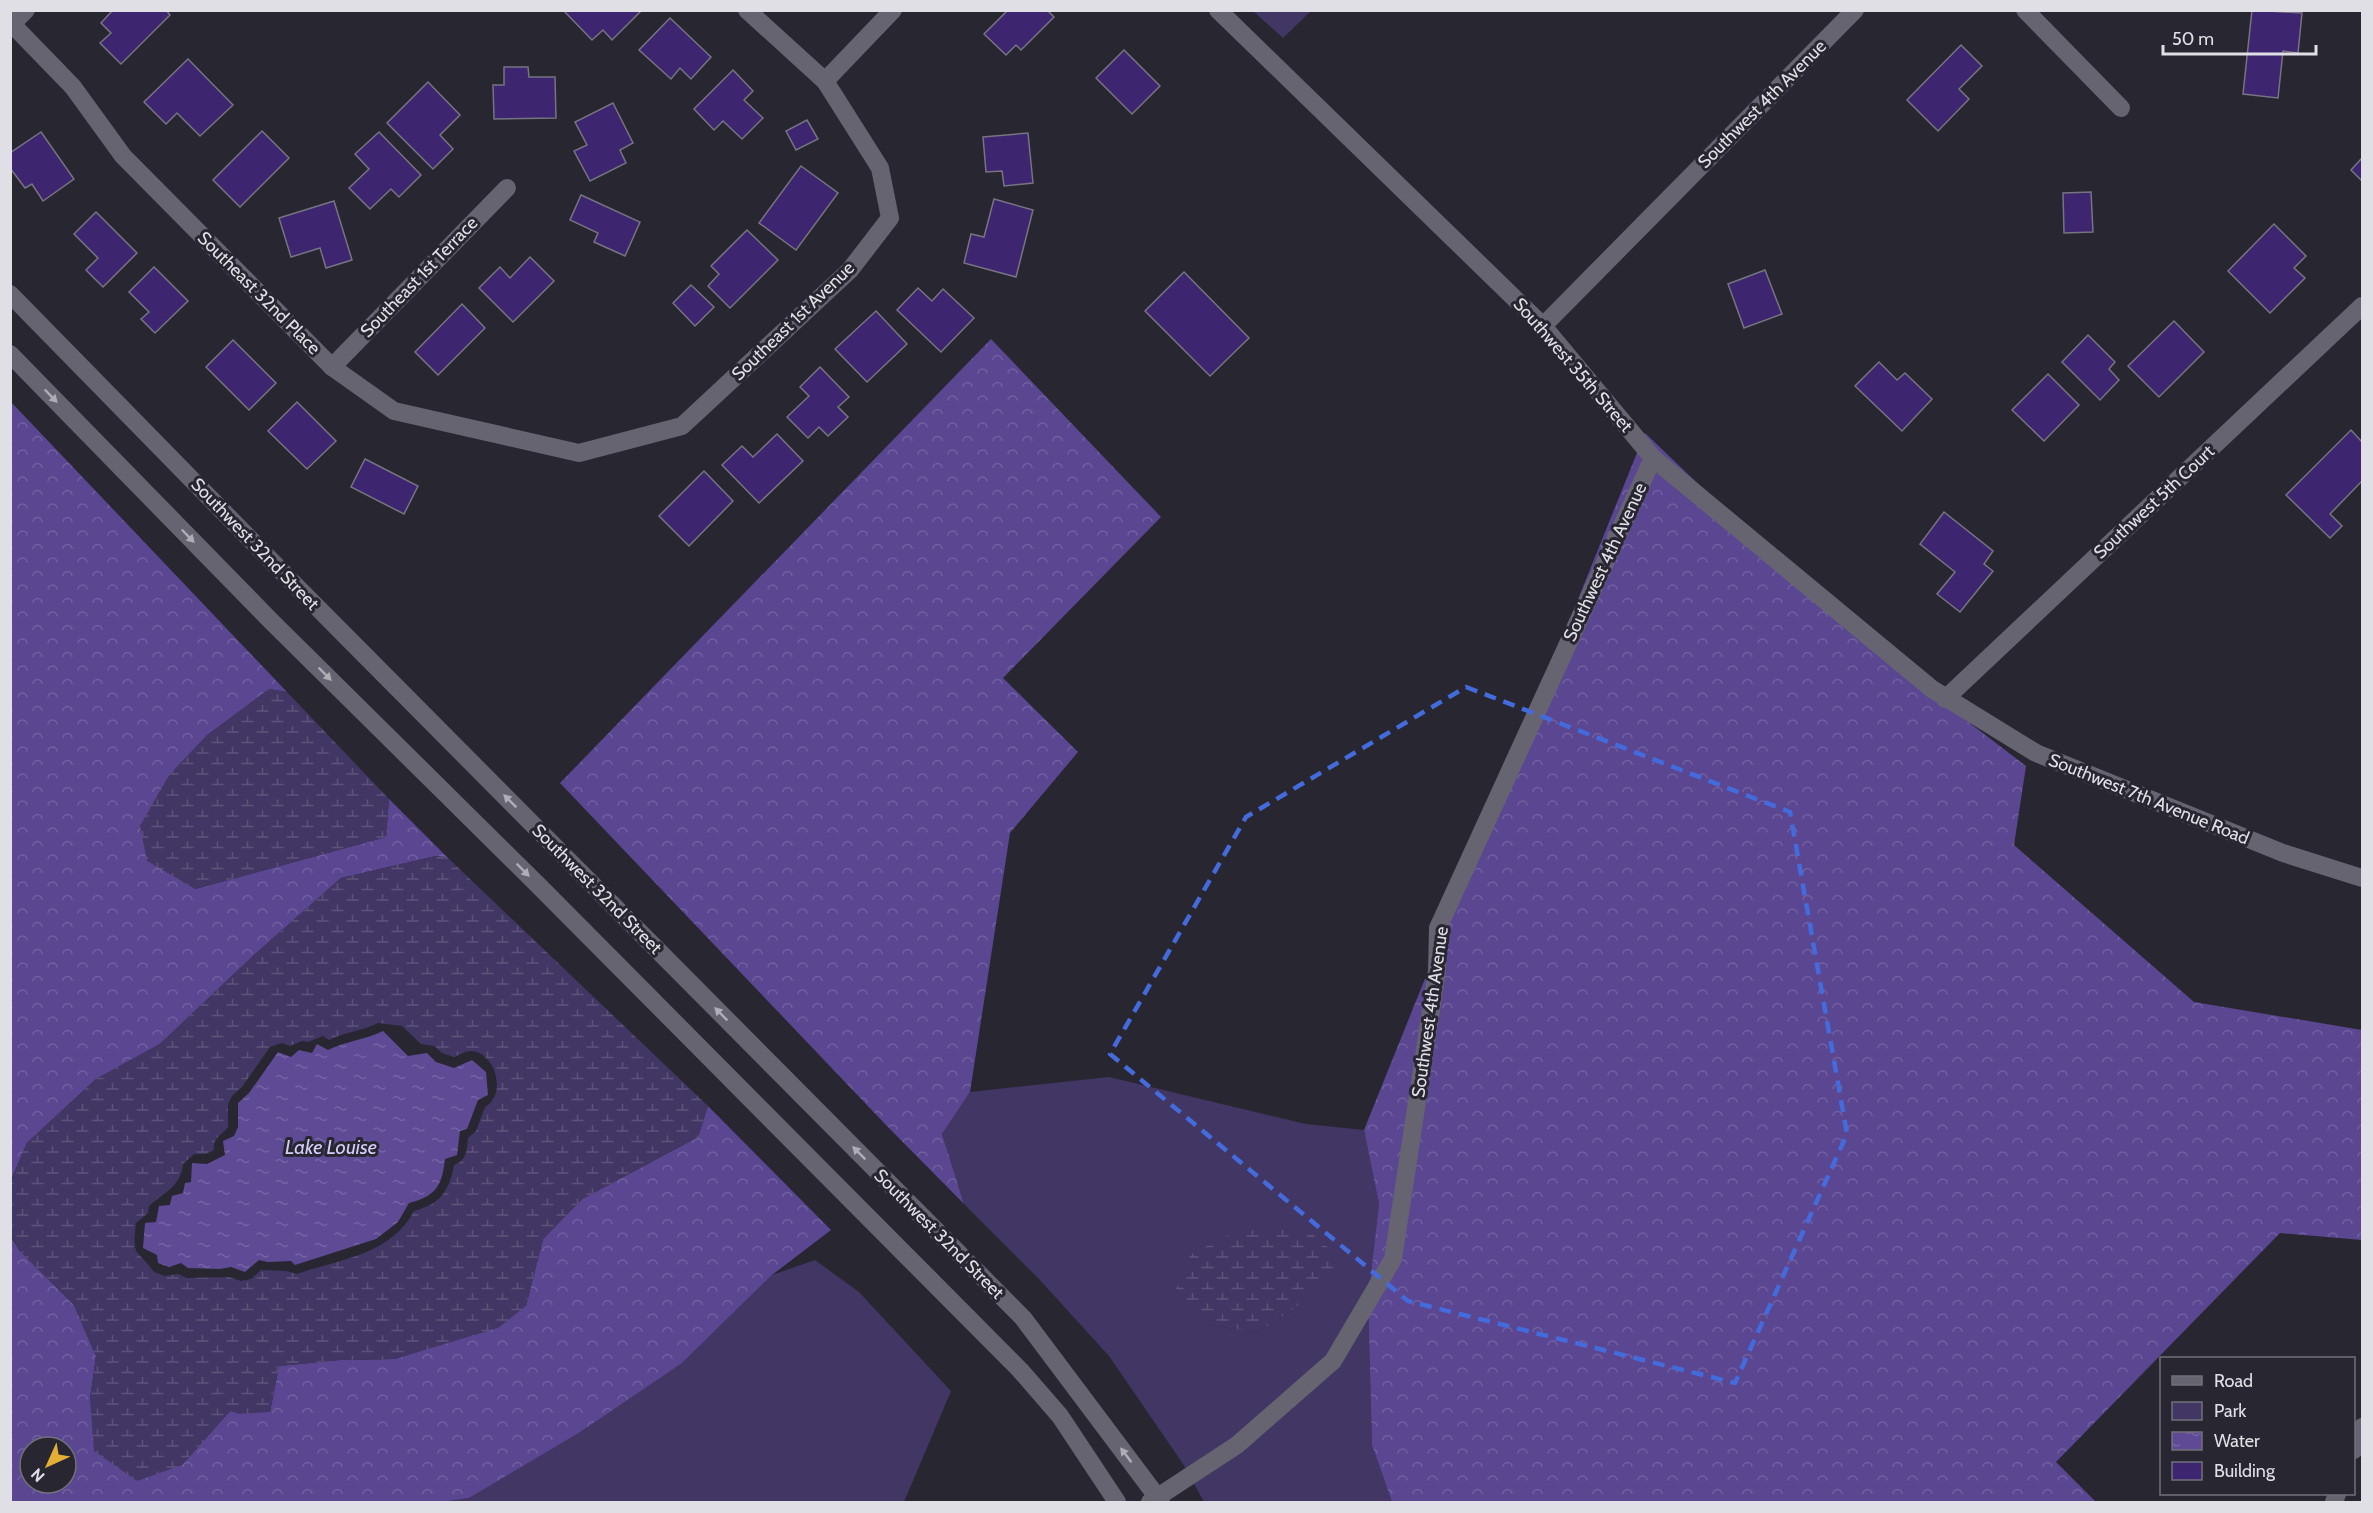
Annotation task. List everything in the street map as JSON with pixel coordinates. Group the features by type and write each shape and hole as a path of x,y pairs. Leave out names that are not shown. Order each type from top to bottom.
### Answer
{"street":[{"path":"11,23 26,10"},
{"name":"Southeast 1st Avenue","path":"579,453 682,426 850,270 890,218 880,168 825,81 747,10"},
{"path":"825,81 893,10"},
{"name":"Southwest 35th Street","path":"1218,10 1544,326 1653,458 1945,699"},
{"name":"Southwest 4th Avenue","path":"1544,326 1855,10"},
{"path":"2025,10 2121,108"},
{"name":"Southeast 32nd Place","path":"11,23 73,87 123,156 332,367 394,411 579,453"},
{"name":"Southeast 1st Terrace","path":"332,367 507,188"},
{"name":"Southwest 32nd Street","path":"10,294 299,589 1023,1318 1156,1501"},
{"name":"Southwest 5th Court","path":"1945,699 2362,306"},
{"path":"10,354 272,622 555,902 1020,1370 1060,1416 1117,1503"},
{"name":"Southwest 4th Avenue","path":"1156,1501 1237,1445 1333,1361 1393,1259 1437,971 1438,928 1653,458"},
{"name":"Southwest 7th Avenue Road","path":"1945,699 2036,753 2283,853 2362,878"},
{"path":"2355,1447 2362,1427"}],"highlighted area":[{"path":"1466,687 1790,812 1847,1134 1735,1383 1408,1301 1110,1054 1246,817"}],"green space":[{"path":"1253,11 1311,11 1283,38"},
{"path":"991,339 1161,517 1003,678 1078,752 1010,833 970,1092 942,1134 964,1204 560,783"},
{"path":"11,402 287,692 269,689 206,736 195,889 386,837 389,799 448,858 436,856 341,878 254,955 160,1044 96,1079 27,1143 11,1180"},
{"path":"1645,433 1861,640 2026,766 2014,845 2194,1002 2362,1030 2362,1240 2280,1233 2056,1462 2096,1502 1392,1502 1372,1445 1368,1299 1379,1204 1364,1130"},
{"path":"269,689 287,692 389,799 386,837 195,889 147,861 140,826 169,775 206,736"},
{"path":"436,856 448,858 708,1106 698,1137 582,1199 543,1239 526,1306 498,1328 395,1359 340,1360 279,1366 270,1412 239,1414 230,1411 182,1465 137,1481 94,1451 90,1399 96,1356 74,1305 19,1250 11,1235 11,1180 27,1143 96,1079 160,1044 254,955 341,878","holes":["378,1023 402,1026 421,1044 434,1046 442,1053 454,1057 468,1051 477,1052 490,1062 496,1078 495,1095 485,1107 476,1131 468,1138 461,1161 454,1165 446,1190 437,1200 431,1205 414,1211 404,1226 378,1246 347,1259 297,1274 261,1270 251,1279 241,1281 229,1277 187,1278 178,1274 165,1276 154,1272 135,1248 136,1223 148,1213 149,1206 176,1183 182,1172 183,1164 194,1154 206,1154 214,1150 216,1139 228,1127 228,1104 232,1096 242,1087 270,1047 282,1043 290,1046 323,1036 329,1040"]},
{"path":"1109,1077 1306,1124 1364,1130 1379,1204 1368,1299 1372,1445 1392,1502 1204,1502 1183,1464 1109,1356 1038,1278 964,1204 942,1134 970,1092","holes":["1294,1309 1257,1333 1206,1324"]},
{"path":"708,1106 831,1230 772,1275 682,1363 580,1432 469,1498 442,1502 11,1502 10,1235 19,1250 74,1305 96,1356 90,1399 182,1465 230,1411 270,1412 279,1366 340,1360 395,1359 432,1347 526,1306 543,1239 582,1199 698,1137"},
{"path":"1247,1226 1307,1230 1330,1249 1333,1269 1294,1309 1257,1333 1206,1324 1173,1296 1191,1254"},
{"path":"815,1260 859,1292 951,1391 904,1502 442,1502 469,1498 682,1363 772,1275"}],"water":[{"name":"Lake Louise","path":"383,1031 408,1056 427,1053 436,1062 454,1068 472,1060 486,1072 488,1095 478,1100 467,1129 460,1131 457,1155 445,1159 442,1176 431,1193 409,1203 398,1222 376,1239 295,1265 291,1261 259,1260 245,1272 231,1267 188,1268 181,1263 169,1267 158,1263 157,1255 143,1248 145,1223 156,1222 159,1206 170,1205 172,1196 183,1193 185,1183 191,1182 192,1163 207,1164 225,1155 223,1141 234,1136 238,1127 238,1103 249,1093 278,1052 291,1057 299,1050 312,1053 317,1044 328,1050"}],"building":[{"path":"113,10 166,10 170,15 121,64 100,43 111,33 101,23"},
{"path":"563,10 642,10 612,40 603,30 592,40"},
{"path":"1005,10 1047,10 1054,17 1021,50 1016,45 1006,55 984,34 1006,12"},
{"path":"2252,10 2302,13 2298,53 2283,51 2278,98 2243,94"},
{"path":"670,18 711,57 691,79 680,68 671,79 639,50"},
{"path":"1961,45 1982,66 1959,89 1969,99 1938,131 1907,100"},
{"path":"1124,50 1160,86 1132,114 1096,78"},
{"path":"188,59 233,105 200,136 177,113 166,124 144,102"},
{"path":"504,67 528,67 529,77 555,77 556,118 494,119 493,85 504,85"},
{"path":"733,70 753,91 744,100 763,118 742,139 723,121 714,130 694,109"},
{"path":"428,82 460,115 440,135 453,149 433,169 387,123"},
{"path":"613,103 633,143 620,150 626,163 590,181 574,151 587,145 575,122"},
{"path":"807,120 818,139 796,150 786,131"},
{"path":"262,131 289,158 240,207 213,180"},
{"path":"41,132 74,179 43,201 32,184 25,188 10,168 10,153"},
{"path":"379,132 421,175 399,197 391,189 370,209 349,188 369,169 355,154"},
{"path":"1028,133 1033,183 1004,186 1002,171 986,172 983,137"},
{"path":"2362,158 2362,181 2351,170"},
{"path":"801,166 838,193 796,250 759,223"},
{"path":"2091,192 2093,232 2064,233 2063,193"},
{"path":"581,195 640,222 625,256 594,242 598,233 570,220"},
{"path":"994,199 1033,210 1016,277 964,263 971,234 984,237"},
{"path":"334,201 352,260 326,268 320,248 291,257 279,218"},
{"path":"96,212 137,253 103,287 86,270 98,258 74,234"},
{"path":"2274,224 2306,256 2294,268 2305,278 2270,313 2228,271"},
{"path":"747,230 778,260 730,308 708,286 719,274 711,266"},
{"path":"530,257 554,281 513,322 479,288 500,267 510,278"},
{"path":"154,267 188,301 155,333 141,319 149,312 129,292"},
{"path":"1765,270 1782,314 1744,328 1728,284"},
{"path":"1184,272 1249,338 1210,376 1145,311"},
{"path":"691,285 714,307 695,326 673,303"},
{"path":"918,288 932,301 943,289 974,318 941,352 897,310"},
{"path":"462,304 485,328 438,375 415,352"},
{"path":"876,311 907,344 867,382 835,349"},
{"path":"2174,321 2204,352 2159,397 2128,366"},
{"path":"2088,335 2115,362 2109,369 2119,380 2100,400 2062,362"},
{"path":"233,340 276,383 249,410 206,367"},
{"path":"1879,362 1897,380 1905,373 1932,399 1902,431 1855,386"},
{"path":"820,367 849,397 838,407 848,417 828,436 819,427 808,438 787,417 809,396 800,387"},
{"path":"2048,374 2079,405 2044,441 2012,410"},
{"path":"297,402 336,441 307,469 268,431"},
{"path":"2351,430 2362,442 2362,481 2330,514 2342,526 2330,538 2286,495"},
{"path":"777,434 803,461 759,503 722,465 742,446 753,457"},
{"path":"365,459 418,486 404,514 351,487"},
{"path":"704,471 733,501 689,546 659,516"},
{"path":"1944,512 1993,551 1984,564 1993,571 1960,612 1937,594 1955,572 1920,544"}]}
